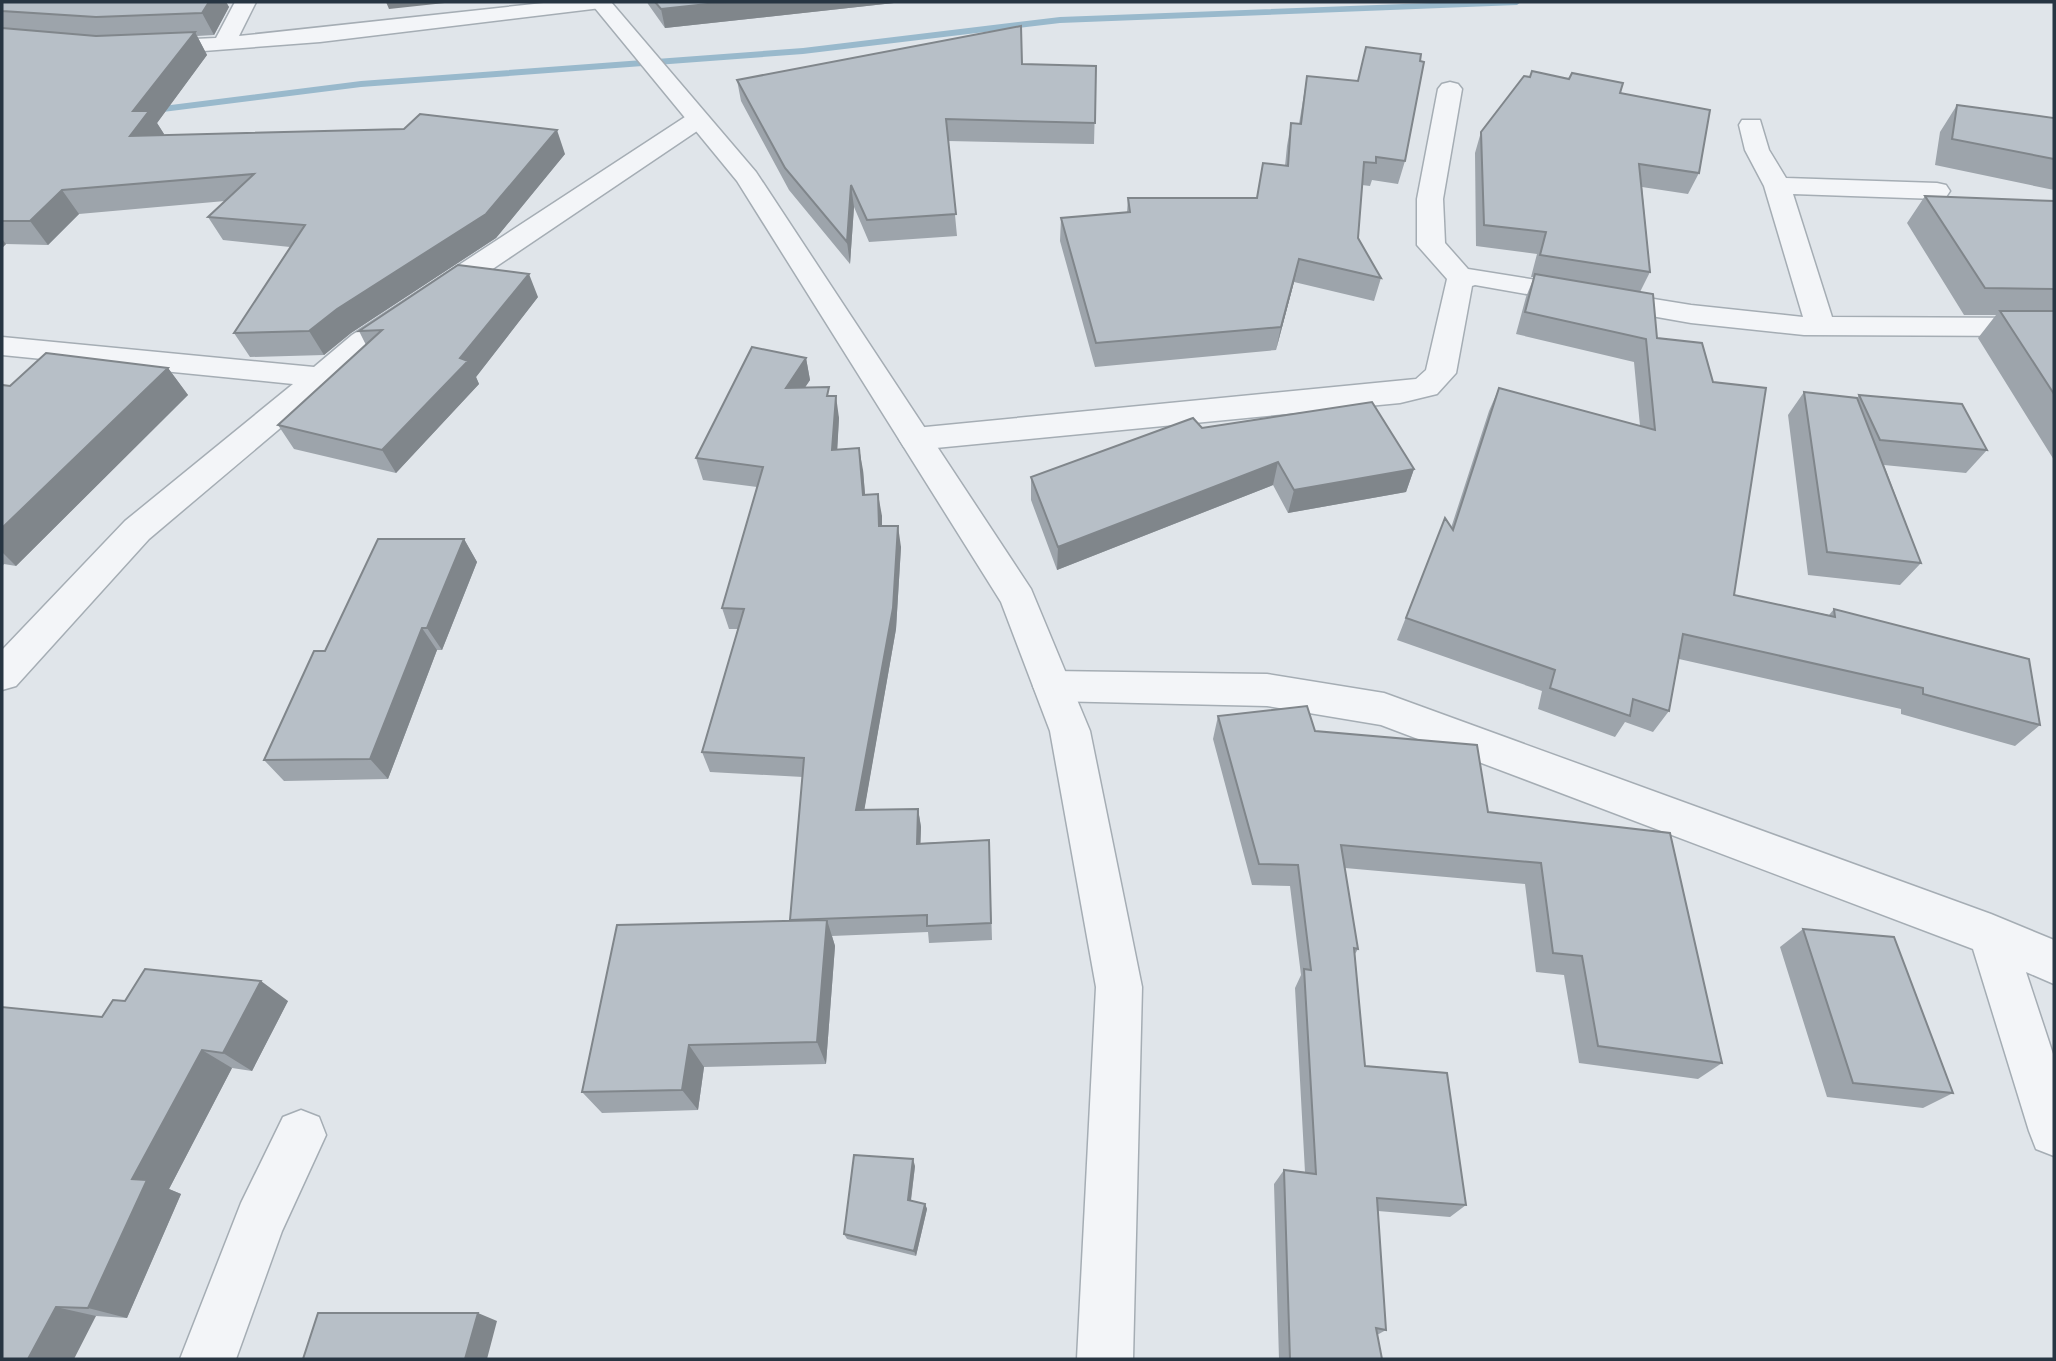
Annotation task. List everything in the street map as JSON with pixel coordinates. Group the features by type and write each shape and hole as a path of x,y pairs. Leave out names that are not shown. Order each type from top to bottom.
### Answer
{"street":[{"path":"224,44 245,2"},
{"path":"123,48 224,44 601,2 747,177 1018,599 1070,731 1119,987 1105,1359"},
{"path":"1450,89 1430,199 1431,245 1464,280"},
{"path":"2,675 137,530 363,342 697,120"},
{"path":"1751,125 1757,150 1777,186 1820,326"},
{"path":"1777,186 1937,191"},
{"path":"915,439 1400,393 1426,387 1441,373 1459,282 1472,276 1691,314 1820,326 2054,327"},
{"path":"2,346 320,377"},
{"path":"1052,686 1267,690 1384,709 1991,935 2054,962"},
{"path":"1991,935 2054,1131"},
{"path":"208,1359 260,1221 301,1135"}],"building":[{"path":"2,2 209,2 202,13 96,17 2,11"},
{"path":"655,2 726,2 661,9"},
{"path":"1021,26 1022,64 1096,66 1095,123 946,119 956,214 867,220 851,185 847,242 785,168 737,80"},
{"path":"2,28 96,36 195,32 133,111 149,111 130,136 404,129 420,114 557,130 486,214 337,309 309,331 234,333 305,225 208,217 254,174 62,190 30,221 2,221"},
{"path":"1366,47 1421,54 1420,61 1424,62 1405,161 1376,157 1376,163 1364,162 1358,238 1381,278 1299,259 1281,327 1096,343 1061,218 1130,212 1128,198 1257,198 1263,163 1288,166 1291,123 1301,124 1307,76 1358,81"},
{"path":"1532,71 1569,79 1572,73 1623,83 1620,93 1710,110 1699,173 1639,164 1650,272 1540,255 1546,232 1484,225 1481,132 1524,76 1530,77"},
{"path":"1957,105 2054,118 2054,159 1952,139"},
{"path":"1925,196 2054,201 2054,289 1985,288"},
{"path":"458,265 529,274 460,358 468,361 382,450 278,425 382,330 359,331"},
{"path":"1535,274 1653,294 1657,338 1702,343 1713,382 1766,388 1734,595 1835,617 1834,609 2029,659 2040,725 1923,694 1923,688 1683,634 1669,711 1633,699 1630,716 1550,688 1555,670 1406,618 1445,518 1453,530 1499,388 1655,430 1646,339 1525,312"},
{"path":"2000,311 2054,311 2054,394"},
{"path":"752,347 806,358 786,388 829,387 827,396 836,396 832,450 859,448 863,495 878,494 879,526 898,526 893,608 856,810 918,809 917,844 989,840 991,923 927,926 927,915 790,920 804,758 702,752 744,609 722,608 763,467 696,458"},
{"path":"46,353 168,368 2,528 2,385 10,386"},
{"path":"1804,392 1857,398 1921,563 1827,552"},
{"path":"1859,395 1962,404 1987,450 1880,440"},
{"path":"1372,402 1414,469 1294,490 1278,462 1058,547 1031,477 1193,418 1202,428"},
{"path":"378,539 464,539 427,628 422,628 370,759 264,760 314,651 325,651"},
{"path":"1307,706 1315,731 1477,745 1488,812 1670,833 1722,1063 1598,1046 1582,956 1553,953 1541,863 1341,845 1358,949 1354,948 1365,1066 1447,1073 1466,1205 1377,1198 1386,1330 1376,1328 1382,1359 1290,1359 1284,1170 1316,1174 1304,969 1311,970 1298,865 1259,864 1218,716"},
{"path":"827,920 817,1042 689,1045 682,1090 582,1092 617,925"},
{"path":"1803,929 1894,937 1953,1093 1853,1083"},
{"path":"145,969 261,981 223,1053 202,1050 132,1179 147,1180 88,1308 56,1307 28,1359 2,1359 2,1007 102,1017 113,1000 125,1001"},
{"path":"854,1155 913,1159 908,1200 925,1204 914,1251 844,1234"},
{"path":"318,1313 478,1313 465,1359 303,1359"}],"waterway":[{"path":"147,111 361,84 803,51 1060,20 1517,2"}]}
